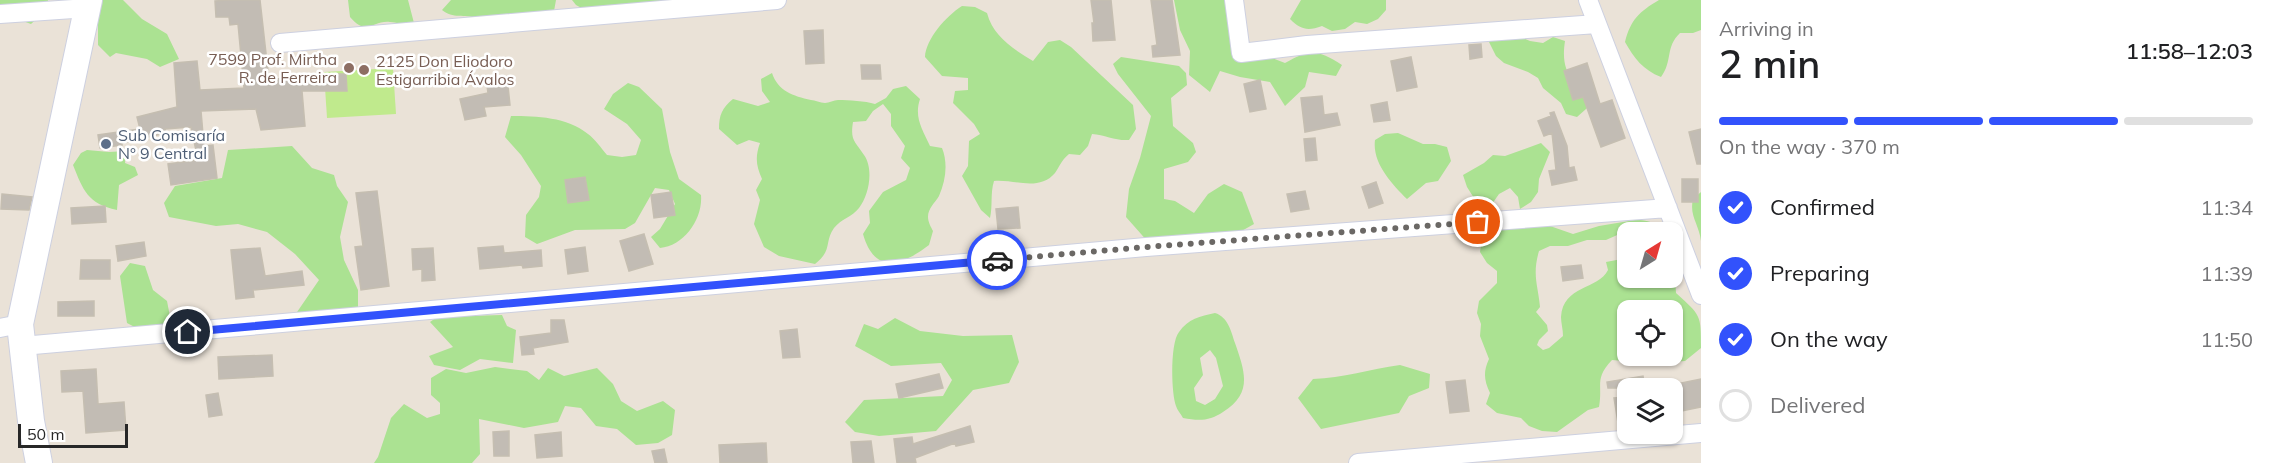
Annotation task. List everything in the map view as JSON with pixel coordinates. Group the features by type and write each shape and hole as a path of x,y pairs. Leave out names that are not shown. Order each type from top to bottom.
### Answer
{"street":[{"path":"280,43 777,0"},
{"path":"1234,0 1241,53 1307,45 1597,24"},
{"path":"1588,0 1701,295"},
{"path":"0,14 89,4 14,333 39,463"},
{"path":"14,333 1668,208"},
{"path":"1358,463 1701,433"}],"green space":[{"path":"0,0 48,0 48,4 31,24 0,13"},
{"path":"102,0 123,0 142,19 167,34 179,59 160,67 147,59 116,53 110,57 98,45 98,11"},
{"path":"348,0 408,0 414,23 384,22 366,27 361,26 350,17"},
{"path":"451,0 556,0 554,11 477,18 446,13 442,10"},
{"path":"572,0 666,0 647,5 635,3 587,11"},
{"path":"1174,0 1226,0 1247,60 1267,56 1285,63 1301,55 1314,53 1326,56 1342,65 1336,76 1309,72 1305,87 1285,106 1270,82 1220,71 1210,92 1189,75 1190,51 1180,30"},
{"path":"1301,0 1386,0 1386,10 1378,19 1367,24 1355,22 1345,29 1332,31 1322,26 1313,29 1298,25 1290,19"},
{"path":"1659,0 1701,0 1701,30 1693,33 1680,33 1675,38 1661,77 1640,63 1625,42 1630,27 1637,17"},
{"path":"962,6 975,7 987,13 999,35 1011,47 1033,61 1048,42 1060,40 1071,47 1133,105 1136,129 1129,140 1092,134 1088,146 1080,155 1069,154 1049,179 1034,183 994,181 990,218 981,210 962,176 968,166 969,141 980,134 974,124 953,103 955,91 968,90 968,78 942,76 925,57 929,43 938,28"},
{"path":"1507,31 1530,41 1543,43 1553,37 1565,41 1566,69 1575,82 1595,101 1577,117 1566,114 1561,103 1543,88 1538,78 1504,63 1496,56 1485,34"},
{"path":"1121,57 1179,66 1186,73 1187,85 1171,98 1173,126 1193,143 1196,152 1188,162 1164,169 1164,199 1175,201 1194,213 1208,194 1224,184 1242,192 1254,224 1231,237 1204,233 1160,245 1149,243 1126,217 1129,189 1151,116 1118,74 1113,64"},
{"path":"393,68 396,114 327,118 324,72"},
{"path":"772,73 778,84 787,92 823,103 842,100 875,104 886,98 893,89 906,86 920,99 918,117 922,128 930,146 942,148 946,166 939,196 928,214 928,221 933,231 929,245 909,258 891,263 875,256 868,247 863,234 870,223 869,211 883,192 906,180 910,168 901,158 905,146 891,126 891,114 883,104 873,111 866,121 853,122 853,137 869,167 868,189 859,208 834,228 821,259 815,264 779,256 764,247 754,224 760,200 756,190 762,179 757,161 760,143 749,140 737,145 719,129 719,124 724,109 733,99 758,106 770,102 762,91 761,79"},
{"path":"628,83 639,87 662,109 670,152 679,179 701,195 699,213 690,230 677,242 660,248 651,237 660,229 675,204 669,190 655,188 635,223 625,229 575,230 537,244 525,237 526,215 539,197 541,186 521,155 505,137 511,116 541,117 571,124 588,134 607,155 622,157 636,155 641,140 627,124 604,109 613,94"},
{"path":"1398,133 1423,144 1447,147 1451,161 1438,181 1426,183 1407,199 1384,172 1375,149 1375,140 1385,134"},
{"path":"1541,143 1550,152 1539,179 1538,192 1531,202 1520,209 1518,197 1510,188 1499,194 1492,204 1479,206 1467,187 1463,175 1493,155 1505,156"},
{"path":"292,146 312,168 334,175 337,186 348,202 340,237 344,260 358,290 358,311 295,315 319,280 295,254 267,232 238,224 216,226 169,217 164,203 175,186 222,178 228,150"},
{"path":"87,150 126,151 125,163 135,167 138,175 119,185 117,210 93,200 80,182 73,165 81,153"},
{"path":"1701,192 1701,241 1692,205 1693,199"},
{"path":"1635,220 1651,222 1623,222"},
{"path":"1526,223 1550,226 1573,234 1617,223 1617,235 1606,240 1587,240 1568,246 1550,246 1539,251 1536,273 1540,307 1536,312 1547,325 1548,331 1537,345 1543,350 1549,348 1563,336 1561,317 1568,299 1603,276 1608,270 1606,262 1617,260 1617,288 1676,288 1676,293 1683,300 1617,300 1617,360 1612,360 1601,377 1599,407 1588,410 1557,432 1542,431 1529,426 1521,418 1497,413 1486,404 1490,393 1485,376 1489,359 1480,336 1481,324 1477,313 1479,301 1497,283 1497,271 1487,263 1480,252 1482,239 1488,229"},
{"path":"130,263 145,266 153,290 167,301 172,327 146,333 127,323 120,276"},
{"path":"1683,300 1698,316 1701,328 1701,348 1683,361"},
{"path":"443,313 468,316 502,315 507,326 516,330 513,363 480,359 460,370 434,365 429,356 453,347 430,322"},
{"path":"1215,313 1226,321 1230,329 1244,373 1243,389 1233,405 1214,417 1204,420 1183,418 1174,400 1173,390 1172,368 1176,338 1190,321","holes":["1210,350 1216,358 1223,386 1215,399 1205,405 1196,401 1194,388 1203,375 1200,358"]},
{"path":"895,318 920,331 963,336 1012,335 1019,362 1009,383 973,390 936,431 879,436 855,432 845,422 864,400 943,396 952,380 941,363 891,366 855,346 864,324 878,329"},
{"path":"1400,365 1430,374 1429,388 1409,396 1399,413 1321,429 1298,398 1313,379"},
{"path":"495,367 527,371 539,380 548,368 564,376 597,368 613,384 621,401 637,411 663,401 675,410 672,435 658,443 636,445 617,429 596,426 581,408 565,406 558,422 524,428 479,419 480,454 472,463 374,463 391,418 404,404 427,418 440,414 440,403 431,395 431,378 446,369 466,373"}],"building":[{"path":"260,0 269,80 315,74 346,74 347,91 302,91 305,126 261,130 256,109 201,111 204,146 213,145 217,178 171,185 168,164 198,160 191,127 165,129 166,133 122,143 122,145 100,148 98,135 140,129 137,117 177,107 174,63 197,61 200,90 244,88 238,24 230,25 229,17 216,17 215,1"},
{"path":"1091,0 1111,0 1115,40 1093,41 1092,23 1094,23"},
{"path":"1151,0 1172,0 1180,55 1153,57 1152,46 1157,45"},
{"path":"823,30 824,63 806,64 804,31"},
{"path":"1481,44 1482,57 1470,59 1469,45"},
{"path":"1411,57 1417,87 1397,91 1391,61"},
{"path":"1587,63 1600,104 1612,100 1625,138 1601,147 1583,97 1573,100 1564,71"},
{"path":"861,65 880,65 881,79 862,79"},
{"path":"507,77 510,105 484,107 486,116 465,120 460,99 488,93 486,79"},
{"path":"1260,80 1266,109 1250,112 1244,84"},
{"path":"1322,96 1324,115 1337,113 1340,125 1305,132 1301,98"},
{"path":"1387,102 1390,120 1374,122 1371,105"},
{"path":"1554,112 1567,146 1569,168 1574,167 1577,180 1552,185 1549,171 1556,170 1552,133 1544,136 1538,121 1551,116 1550,113"},
{"path":"1701,129 1701,164 1697,164 1689,132"},
{"path":"1315,138 1317,160 1306,161 1304,139"},
{"path":"585,177 589,200 568,203 565,180"},
{"path":"1682,179 1698,179 1698,202 1682,202"},
{"path":"1376,182 1383,203 1369,208 1362,187"},
{"path":"377,191 389,286 361,290 355,247 363,246 356,193"},
{"path":"1305,191 1309,209 1291,212 1287,194"},
{"path":"671,192 675,215 654,218 651,195"},
{"path":"2,194 32,197 29,210 1,209"},
{"path":"105,206 106,222 72,224 71,208"},
{"path":"1018,207 1020,228 998,229 996,209"},
{"path":"644,234 653,264 629,271 620,241"},
{"path":"144,242 146,256 118,261 116,246"},
{"path":"503,246 504,253 541,250 542,266 523,268 522,265 480,269 478,248"},
{"path":"585,247 588,271 568,274 565,250"},
{"path":"260,248 265,276 302,271 304,285 253,290 254,297 236,299 231,250"},
{"path":"433,248 435,280 422,281 422,269 413,270 412,249"},
{"path":"81,260 110,260 110,279 80,279"},
{"path":"1581,265 1583,278 1563,281 1561,267"},
{"path":"94,301 94,316 58,316 58,302"},
{"path":"551,320 564,320 568,342 533,348 534,354 522,355 520,337 551,333"},
{"path":"797,329 800,357 783,358 780,331"},
{"path":"272,355 273,376 219,379 218,357"},
{"path":"96,369 98,404 124,402 126,430 86,433 83,391 62,392 61,371"},
{"path":"939,374 943,388 899,398 896,384"},
{"path":"1701,379 1701,407 1683,411 1683,383"},
{"path":"1465,380 1469,411 1450,413 1446,382"},
{"path":"1617,380 1617,388 1608,388 1607,382"},
{"path":"218,393 222,415 209,417 206,395"},
{"path":"1614,398 1617,398 1617,417"},
{"path":"970,426 974,442 956,446 955,443 915,458 916,463 897,463 894,439 912,437 913,444"},
{"path":"509,431 509,456 494,456 493,432"},
{"path":"561,432 562,456 537,458 535,435"},
{"path":"871,441 874,463 853,463 851,442"},
{"path":"766,443 767,463 720,463 719,445"},
{"path":"664,449 667,463 655,463 652,451"}],"way so far":[{"path":"997,260 1478,222"}],"place":[{"name":"7599 Prof. Mirtha R. de Ferreira","path":"349,68"},
{"name":"2125 Don Eliodoro Estigarribia Ávalos","path":"364,70"},
{"name":"Sub Comisaría N° 9 Central","path":"106,144"}],"route":[{"path":"188,332 997,260"}]}
